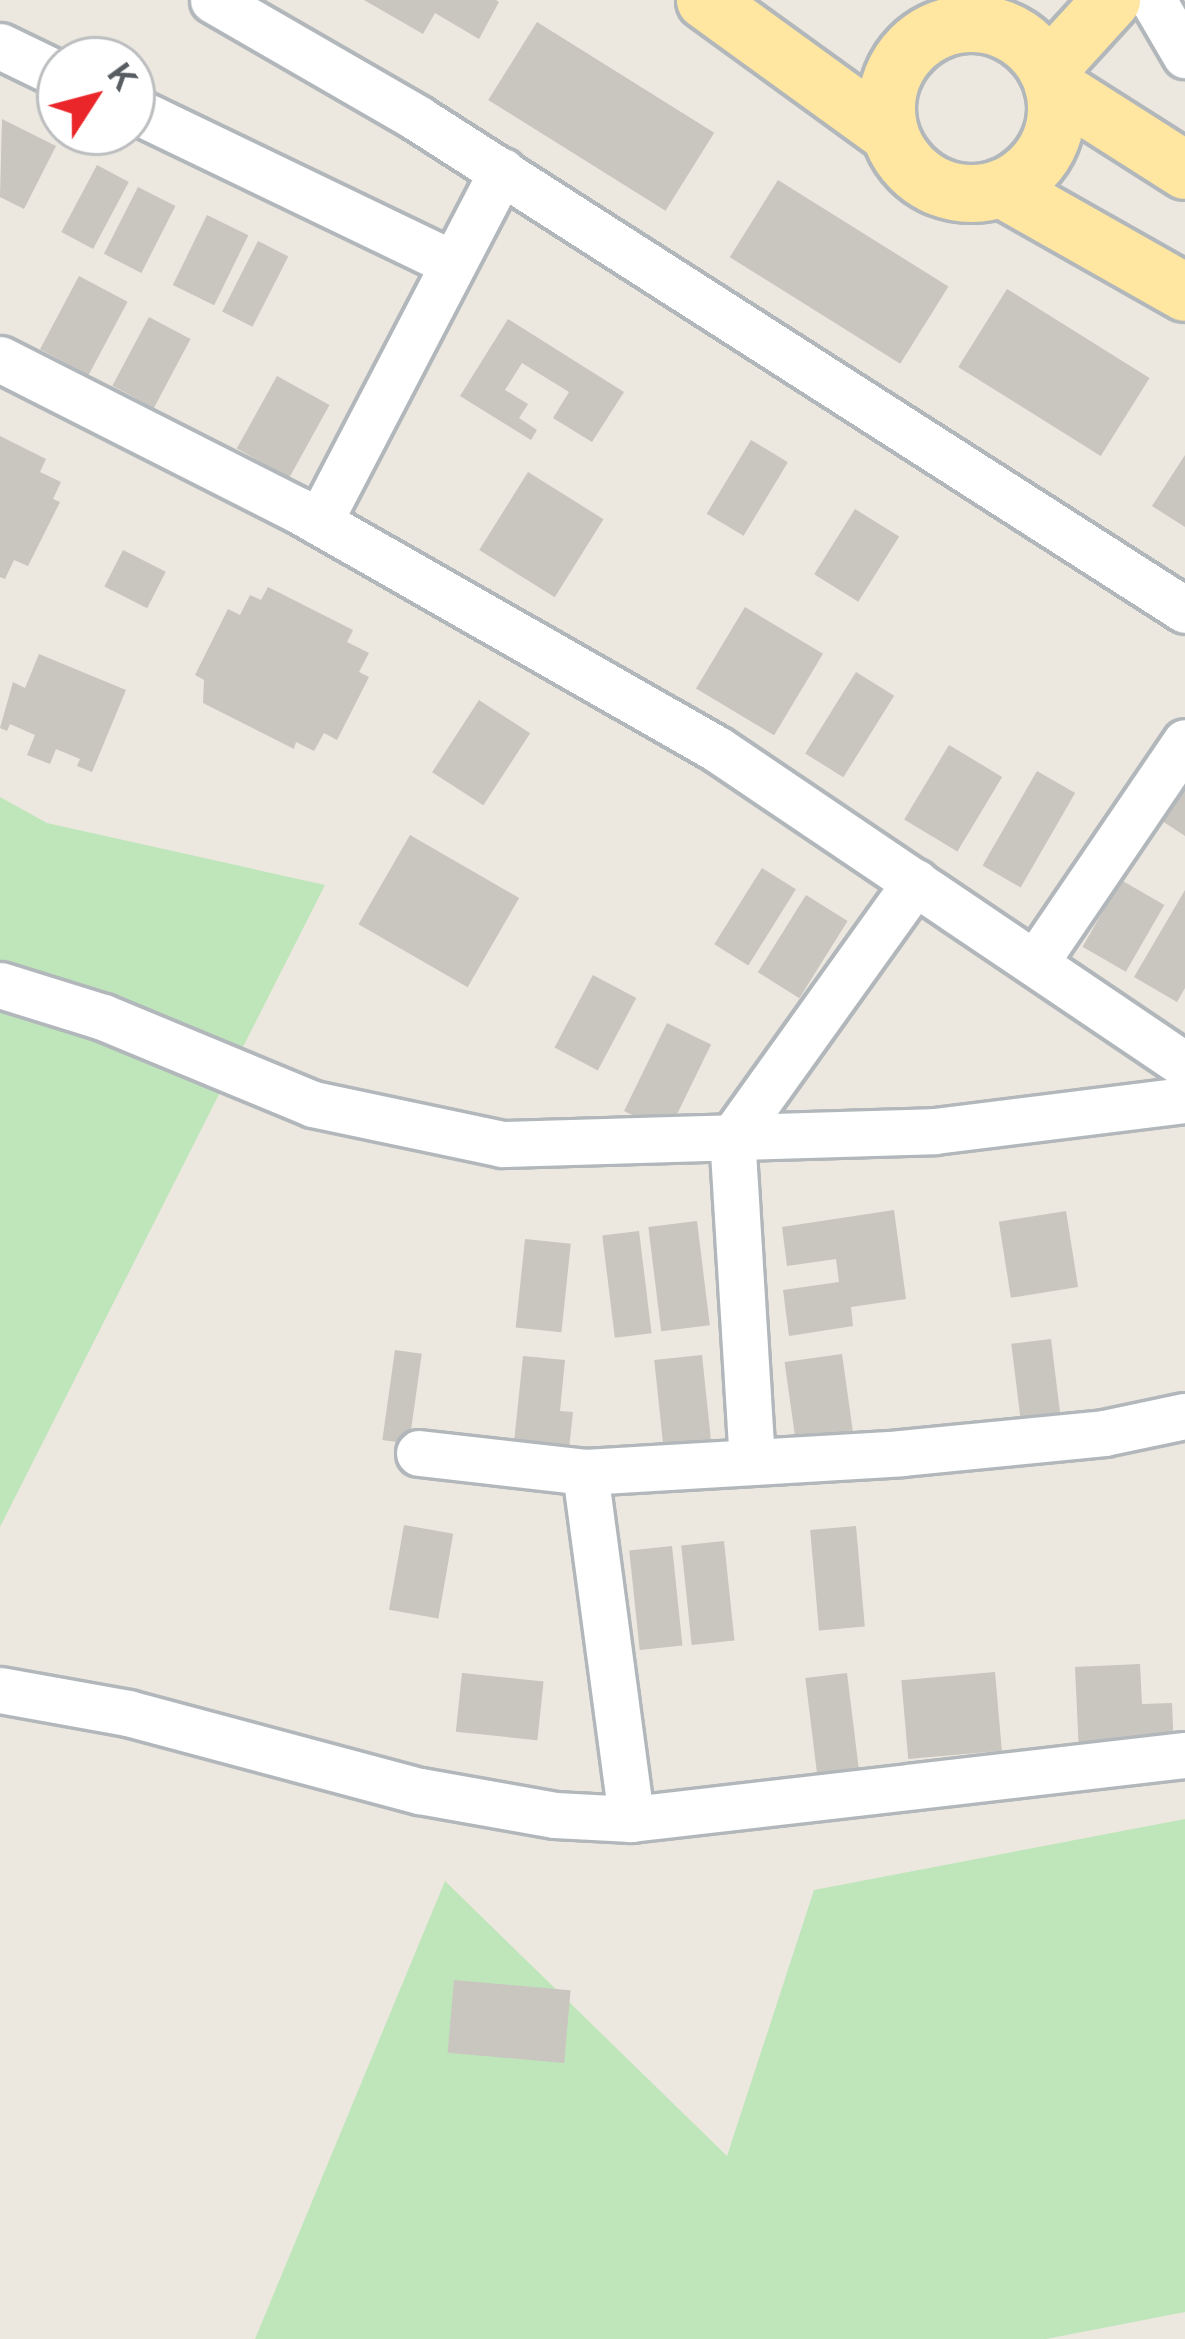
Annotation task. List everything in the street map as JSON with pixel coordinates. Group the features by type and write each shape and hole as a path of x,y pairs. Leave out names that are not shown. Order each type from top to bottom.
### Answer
{"main road":[{"path":"704,0 889,133"},
{"path":"1111,0 1050,78 1052,136 1031,167 1000,188 974,194 934,184 902,158 889,133 886,105 891,78 949,8 1007,31 1030,47 1050,78 1185,170"},
{"path":"1000,188 1185,292"}],"street":[{"path":"213,0 502,171 1185,610"},
{"path":"1153,0 1185,55"},
{"path":"0,46 36,63"},
{"path":"156,121 452,263"},
{"path":"319,522 502,171"},
{"path":"0,359 319,522 718,749 1185,1065"},
{"path":"1035,963 1185,742"},
{"path":"752,1462 732,1138 915,882"},
{"path":"0,985 103,1017 313,1104 502,1144 935,1131 1185,1100"},
{"path":"419,1453 585,1472 1175,1430"},
{"path":"585,1472 632,1819"},
{"path":"0,1690 128,1713 420,1792 555,1815 632,1819 1185,1755"}],"green space":[{"path":"0,797 47,823 325,885 0,1527"},
{"path":"1185,1819 1185,2312 1046,2339 255,2339 445,1881 727,2156 814,1890"}],"building":[{"path":"364,0 499,2 479,39 435,13 423,34"},
{"path":"537,22 714,133 665,211 488,100"},
{"path":"2,119 36,136 36,156 51,156 24,209 0,197"},
{"path":"97,165 129,182 93,249 61,232"},
{"path":"778,180 948,287 900,364 730,257"},
{"path":"138,187 175,206 141,273 104,254"},
{"path":"207,215 248,235 214,305 173,285"},
{"path":"258,241 288,256 252,327 222,311"},
{"path":"79,276 128,302 89,375 40,349"},
{"path":"1007,289 1149,378 1101,456 958,367"},
{"path":"149,317 190,339 154,408 112,386"},
{"path":"508,319 624,392 592,442 553,418 569,392 522,363 505,390 528,404 519,418 537,430 531,440 460,396"},
{"path":"277,376 329,405 289,478 237,449"},
{"path":"0,436 46,459 40,472 61,482 53,499 60,502 28,566 14,560 5,579 0,577"},
{"path":"751,440 788,462 744,536 707,514"},
{"path":"1185,455 1185,527 1152,506"},
{"path":"528,472 603,519 555,597 479,550"},
{"path":"855,509 899,537 858,602 814,574"},
{"path":"123,550 166,572 147,608 104,587"},
{"path":"268,587 353,630 347,642 369,653 359,672 369,677 337,740 324,733 314,751 296,742 294,749 203,703 204,680 195,675 228,609 240,615 250,595 261,600"},
{"path":"745,607 823,654 774,735 696,688"},
{"path":"39,654 126,690 92,772 77,766 80,759 56,749 50,764 27,755 35,735 10,724 7,731 0,728 13,682 25,688"},
{"path":"856,672 894,696 843,777 805,753"},
{"path":"479,700 530,733 483,805 432,772"},
{"path":"949,745 1002,777 957,852 904,820"},
{"path":"1037,771 1075,793 1021,887 982,865"},
{"path":"1185,773 1185,836 1156,817"},
{"path":"410,835 519,898 468,987 358,924"},
{"path":"762,868 796,889 748,966 714,944"},
{"path":"1121,880 1164,905 1126,972 1082,947"},
{"path":"1185,890 1185,988 1177,1002 1134,977"},
{"path":"806,895 848,921 799,998 758,972"},
{"path":"593,975 636,998 598,1070 555,1047"},
{"path":"667,1023 711,1044 668,1133 624,1111"},
{"path":"894,1210 906,1299 851,1307 853,1326 789,1336 783,1290 839,1282 836,1259 787,1266 782,1227"},
{"path":"1066,1211 1078,1287 1011,1298 999,1222"},
{"path":"697,1221 710,1325 661,1331 648,1227"},
{"path":"639,1231 652,1333 615,1338 602,1236"},
{"path":"525,1239 571,1244 561,1332 516,1328"},
{"path":"1051,1339 1062,1425 1022,1430 1011,1344"},
{"path":"395,1350 422,1354 409,1444 382,1440"},
{"path":"842,1354 854,1436 796,1444 785,1362"},
{"path":"702,1355 713,1462 666,1467 654,1360"},
{"path":"523,1356 565,1360 560,1411 573,1412 568,1458 513,1452"},
{"path":"404,1525 453,1534 438,1618 389,1610"},
{"path":"856,1526 865,1627 819,1631 810,1530"},
{"path":"724,1541 734,1640 692,1645 681,1545"},
{"path":"672,1546 682,1645 640,1650 629,1550"},
{"path":"1140,1664 1142,1704 1172,1703 1174,1751 1079,1754 1075,1667"},
{"path":"995,1672 1002,1751 908,1759 901,1680"},
{"path":"462,1673 544,1682 537,1740 456,1732"},
{"path":"847,1673 859,1773 818,1778 805,1678"},
{"path":"454,1980 571,1990 564,2063 448,2053"}]}
